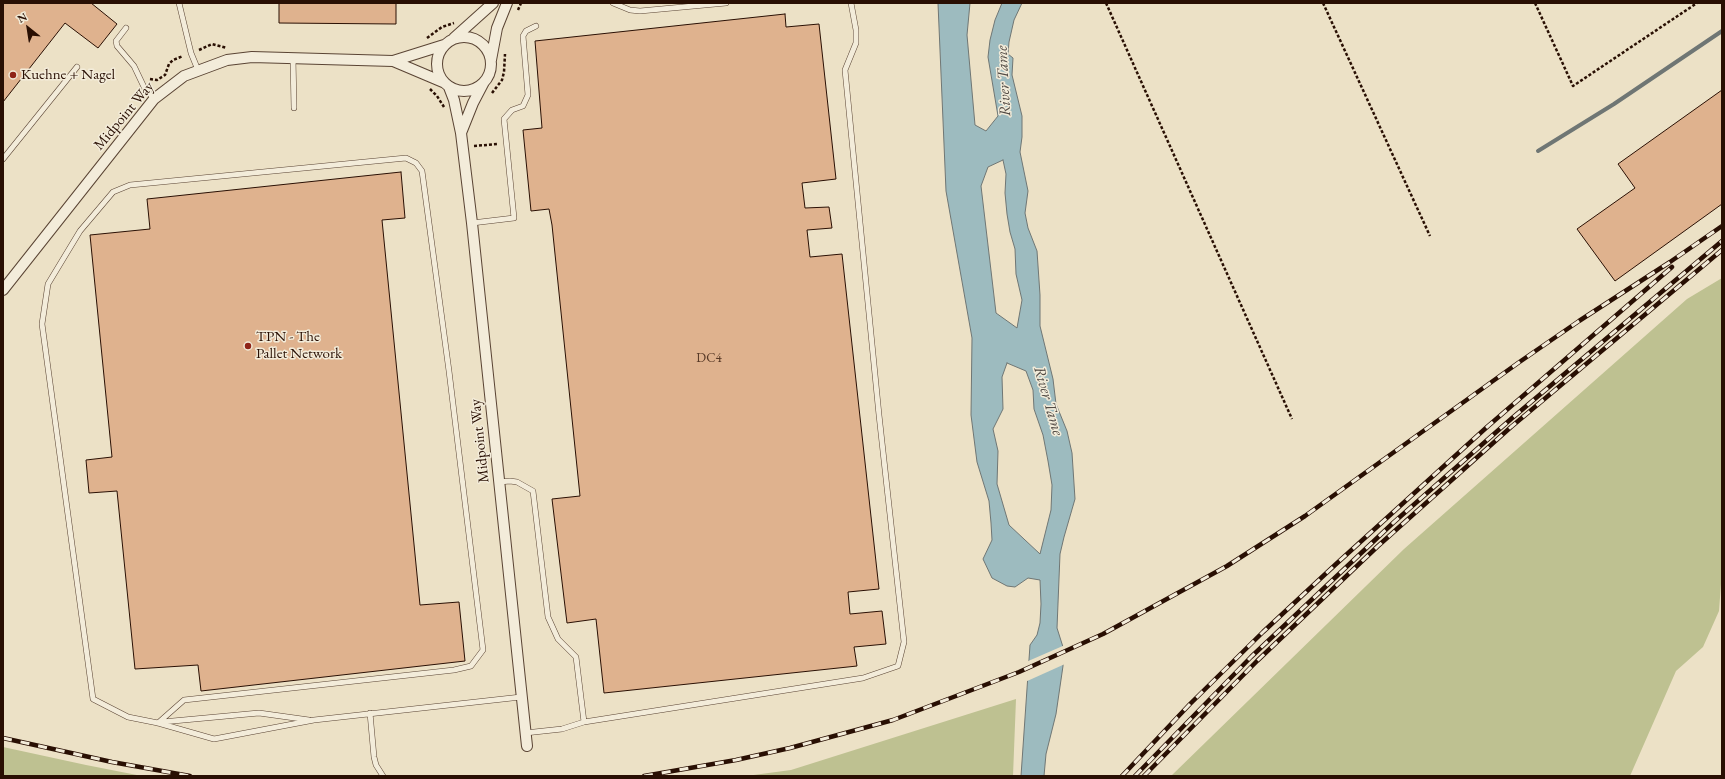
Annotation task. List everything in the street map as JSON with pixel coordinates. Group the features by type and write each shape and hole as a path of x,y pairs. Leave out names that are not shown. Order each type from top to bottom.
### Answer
{"street":[{"path":"493,3 444,46 438,55 437,66 439,76 447,85 455,90 468,91 485,81 490,71 497,28 507,3"},
{"path":"453,39 463,37 476,40 487,50 491,61"},
{"name":"Midpoint Way","path":"3,290 154,99 184,76 227,60 252,57 393,61 444,46"},
{"name":"Midpoint Way","path":"393,61 447,85 454,100 461,133 472,223 527,746"},
{"name":"Midpoint Way","path":"461,133 473,102 485,81"}],"lane":[{"path":"179,3 191,53 198,70"},
{"path":"613,3 630,10 640,11 726,3"},
{"path":"525,732 562,729 584,722 863,678 898,666 904,642 879,415 845,70 856,43 856,30 851,3"},
{"path":"472,223 514,218 504,119 512,110 523,106 528,95 524,36 526,31 536,26"},
{"path":"126,28 116,41 117,46 134,66 143,85 154,99"},
{"path":"292,58 294,108"},
{"path":"3,159 77,67"},
{"path":"158,723 184,700 454,670 471,666 483,650 449,371 422,171 416,163 406,158 130,185 113,192 80,231 48,284 42,324 93,699 128,717 158,723 214,739 314,720 521,697"},
{"path":"499,482 517,482 533,491 548,617 558,639 576,657 584,722"},
{"path":"158,723 259,713 314,720"},
{"path":"370,713 374,757 376,765 383,776"}],"path":[{"path":"515,15 521,3"},
{"path":"1106,3 1292,419"},
{"path":"1323,3 1430,236"},
{"path":"1535,3 1573,86 1697,3"},
{"path":"420,42 442,27 456,22"},
{"path":"143,85 150,79 157,80 165,75 169,64 173,60 212,44 226,48 234,47"},
{"path":"491,94 496,89 504,72 505,52"},
{"path":"474,139 475,154"},
{"path":"463,148 507,143"}],"green space":[{"path":"1722,278 1722,584 1719,611 1703,647 1676,671 1630,776 1171,776 1404,549 1687,299"},
{"path":"1016,699 1013,776 746,776 791,770"},
{"path":"3,747 86,765 142,776 3,776"}],"water":[{"name":"River Tame","path":"938,3 970,3 967,35 975,125 986,131 998,116 988,57 995,20 1002,3 1022,3 1014,20 1008,54 1013,58 1012,75 1022,116 1020,152 1028,191 1025,213 1028,228 1037,251 1040,295 1040,326 1053,379 1056,404 1067,431 1072,453 1075,499 1060,554 1057,628 1063,647 1063,666 1056,714 1046,754 1044,776 1021,776 1030,645 1037,635 1040,623 1040,580 1028,578 1015,587 1007,586 992,578 983,559 992,540 989,501 977,462 971,415 972,338 946,191","holes":["1003,160 1006,174 1005,193 1007,214 1015,249 1016,274 1022,300 1017,328 996,313 981,186 988,167","1007,363 1026,371 1033,390 1034,409 1043,435 1048,461 1052,485 1051,510 1040,554 1009,525 997,484 998,451 993,429 1003,409 1002,377"]}],"pier":[{"path":"1065,645 1065,664 1025,682 1026,662"}],"building":[{"name":"Kuehne + Nagel","path":"3,3 91,3 117,24 98,48 65,23 3,102"},
{"path":"279,3 396,3 396,24 279,23"},
{"path":"785,14 786,27 819,24 836,179 802,183 805,208 829,207 832,228 807,230 810,257 842,254 879,589 848,592 850,614 882,611 886,644 854,647 857,666 604,693 596,619 567,623 552,499 580,496 552,225 549,209 531,211 523,130 542,128 535,41"},
{"path":"1722,90 1722,204 1615,281 1577,229 1635,188 1618,164"},
{"name":"TPN - The Pallet Network","path":"401,172 405,218 382,220 420,605 459,602 465,661 201,691 198,665 135,669 117,491 89,493 86,460 112,457 90,235 150,229 147,199"}],"waterway":[{"path":"1538,151 1614,104 1722,31"}],"railway":[{"path":"644,776 736,760 790,748 893,720 1019,672 1103,634 1227,566 1305,516 1518,363 1722,226"},
{"path":"1135,776 1251,657 1393,523 1511,419 1722,241"},
{"path":"1144,776 1257,661 1378,546 1511,427 1722,250"},
{"path":"1122,776 1190,704 1263,632 1335,565 1487,427 1672,267"},
{"path":"3,738 112,762 190,776"}],"place":[{"name":"Kuehne + Nagel","path":"13,75"},
{"name":"TPN - The Pallet Network","path":"248,346"}]}
